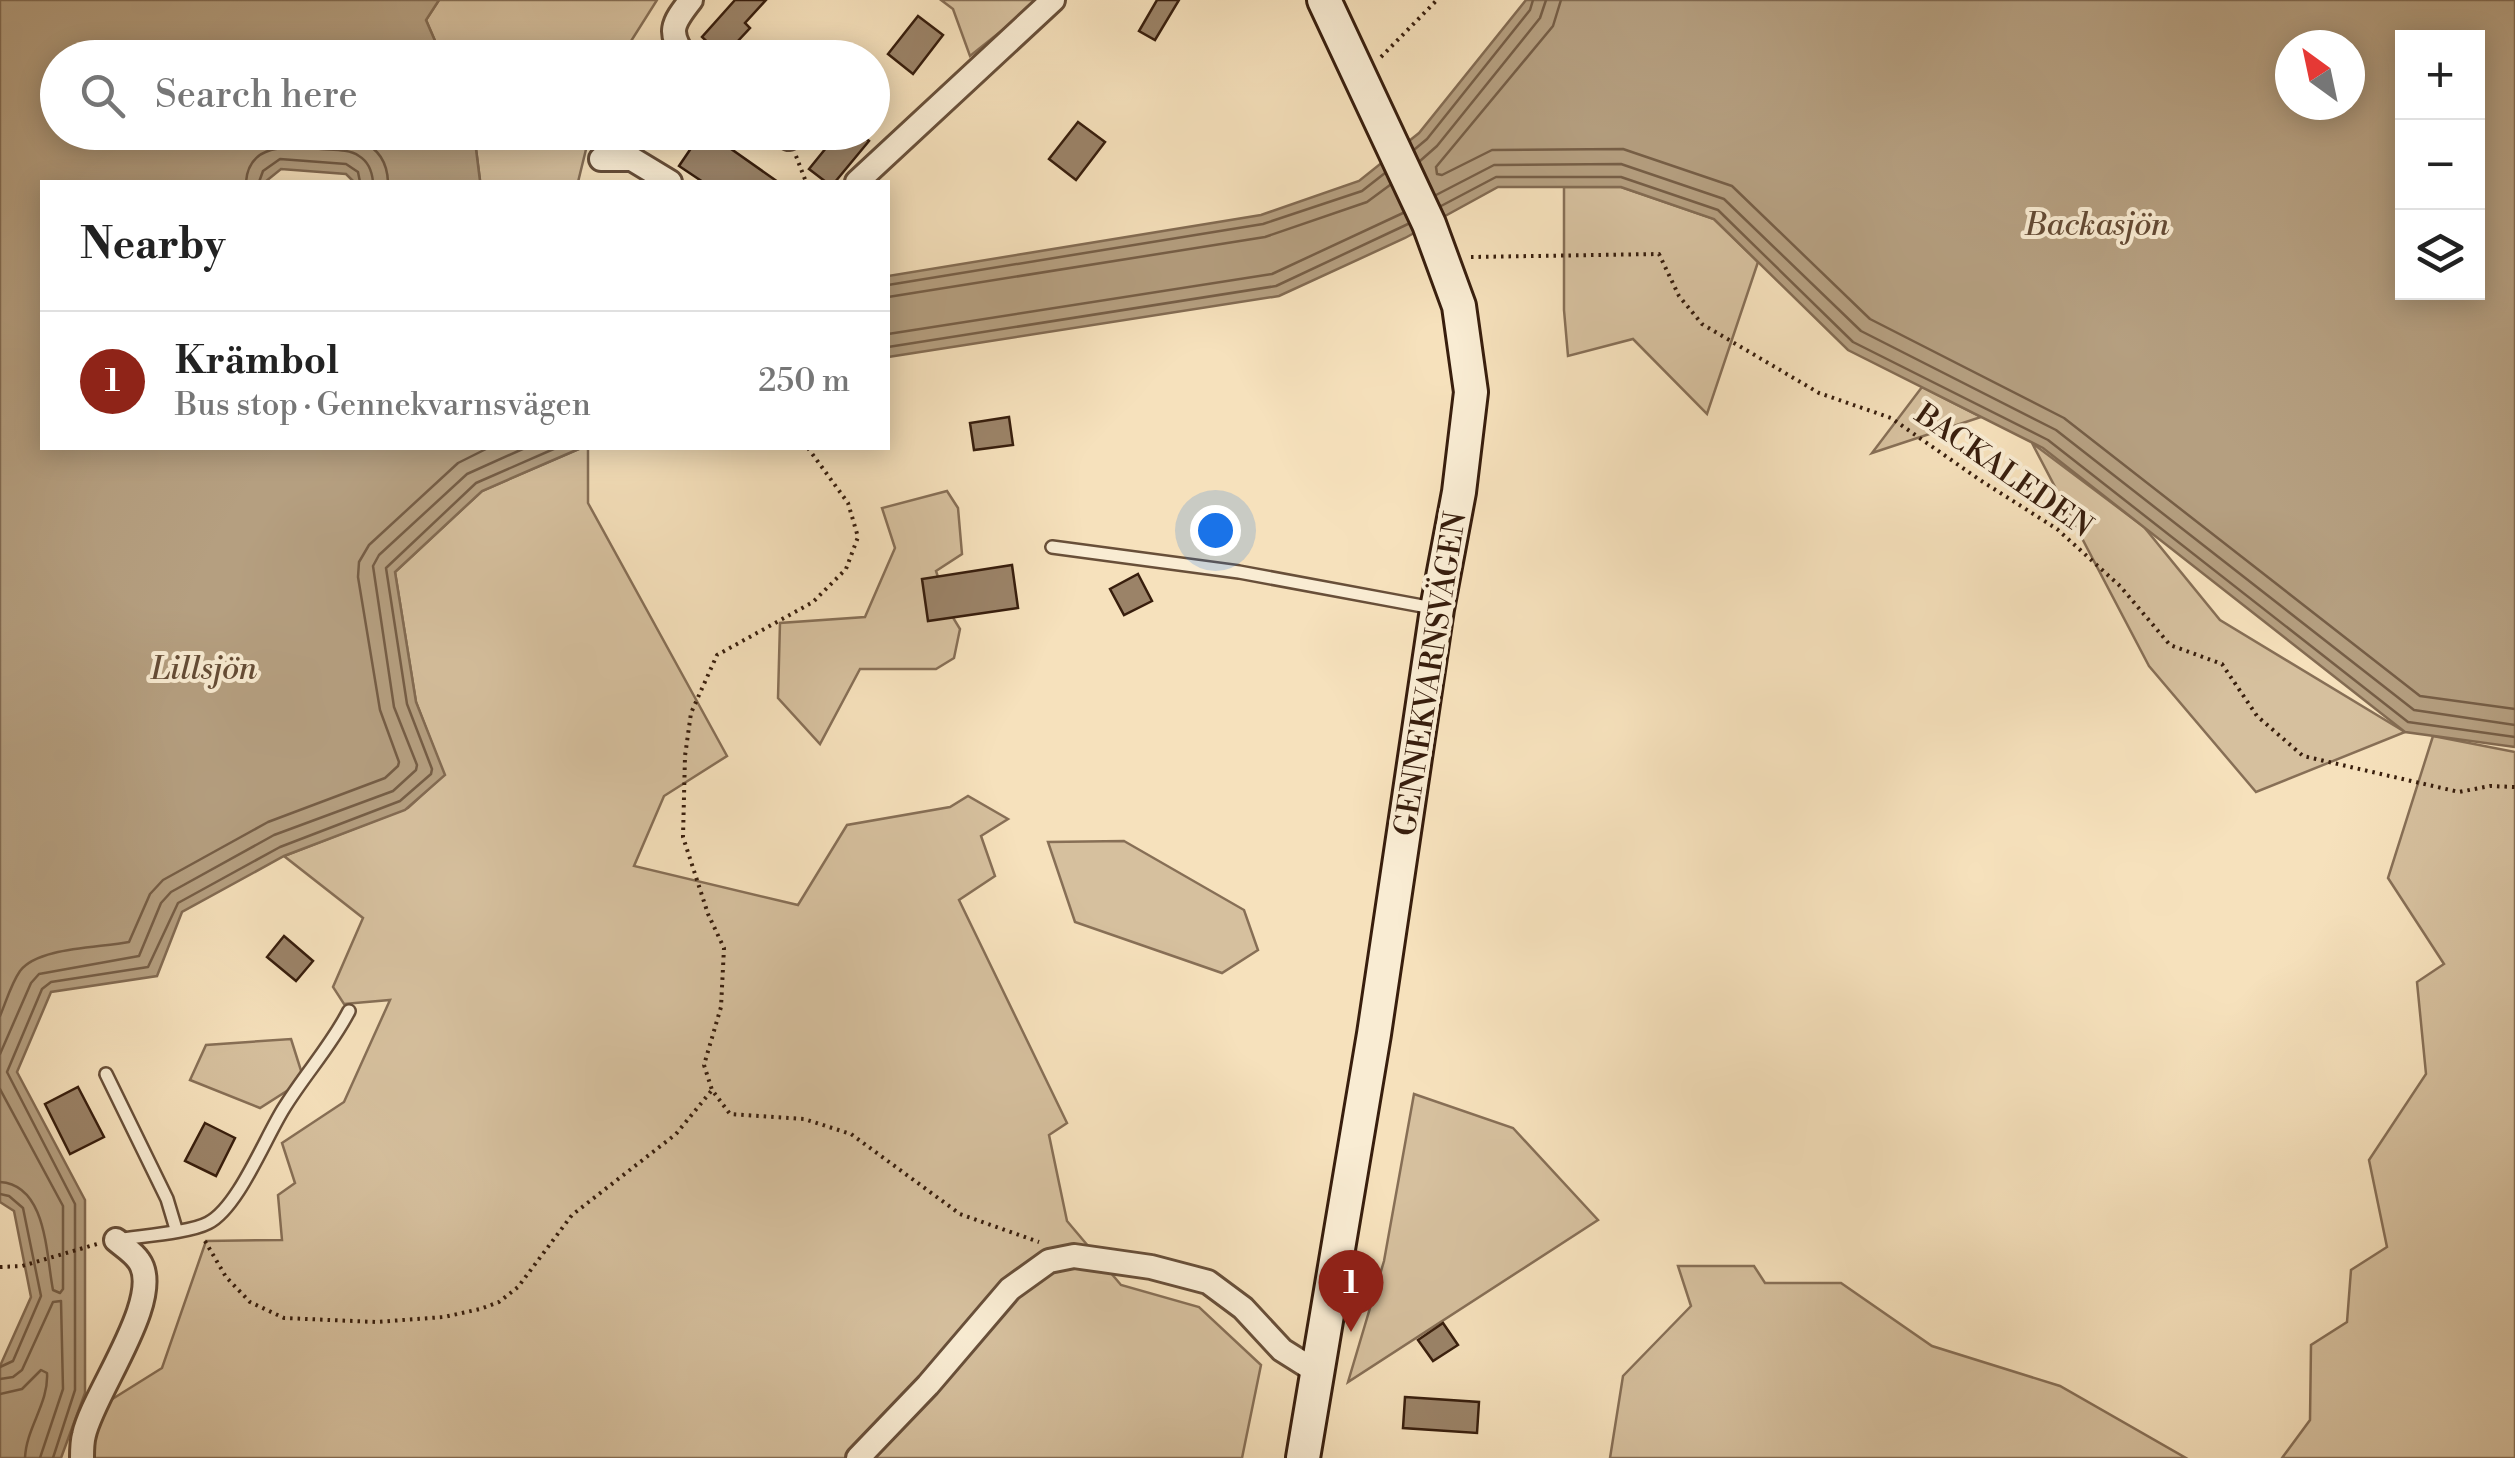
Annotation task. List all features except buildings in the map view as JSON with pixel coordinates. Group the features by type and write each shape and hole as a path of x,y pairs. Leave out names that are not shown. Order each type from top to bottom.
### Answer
{"street":[{"path":"674,40 674,21 690,0"},
{"path":"859,180 1052,0"},
{"name":"GENNEKVARNSVÄGEN","path":"1303,1458 1374,1034 1437,609 1460,492 1470,392 1459,306 1430,224 1324,0"},
{"path":"601,159 632,159 667,180"},
{"path":"82,1458 84,1433 121,1349 139,1319 145,1284 141,1262 116,1240"},
{"path":"858,1458 1010,1288 1049,1261 1074,1256 1152,1267 1208,1282 1243,1308 1282,1350 1318,1372"}],"lane":[{"path":"1052,547 1239,572 1437,609"},
{"path":"116,1240 197,1228 212,1222 240,1192 284,1108 335,1038 349,1011"},
{"path":"106,1074 167,1199 176,1230"}],"path":[{"path":"1360,79 1437,0"},
{"name":"BACKALEDEN","path":"1442,257 1659,254 1679,296 1702,324 1819,393 1891,418 1954,464 2057,529 2120,586 2170,645 2222,664 2258,716 2303,756 2458,792 2490,786 2515,788"},
{"path":"809,450 848,503 858,537 846,569 813,602 717,655 691,713 683,837 708,914 724,948 720,1007 704,1065 712,1090 730,1114 804,1119 851,1134 960,1214 1038,1241 1064,1258"},
{"path":"197,1228 226,1278 250,1302 284,1318 376,1322 444,1317 480,1309 500,1302 518,1287 572,1215 676,1134 712,1090"},
{"path":"0,1267 22,1266 87,1246"}],"shaded area":[{"path":"439,0 657,0 632,40 435,40 426,20"},
{"path":"941,0 1040,0 970,56 953,9"},
{"path":"476,150 586,150 578,180 480,180"},
{"path":"1564,187 1621,187 1714,219 1758,262 1707,414 1633,339 1568,356"},
{"path":"1922,387 1981,417 1872,453"},
{"path":"2032,443 2144,527 2220,620 2405,732 2256,792 2149,666"},
{"path":"576,450 588,450 588,503 727,756 664,796 634,866 798,905 847,825 950,807 968,796 1008,819 981,836 995,876 959,900 1067,1123 1049,1135 1067,1221 1121,1285 1199,1307 1261,1365 1242,1458 91,1458 74,1423 162,1368 206,1241 282,1240 278,1195 295,1183 282,1143 344,1102 390,1000 344,1004 333,987 363,918 284,856 408,808 444,775 416,702 395,572 482,491"},
{"path":"947,491 958,508 962,554 936,571 949,611 960,629 954,658 936,669 860,669 820,744 778,698 780,623 865,617 895,548 882,508"},
{"path":"2433,736 2515,752 2515,1458 2282,1458 2310,1420 2311,1345 2347,1322 2351,1270 2387,1247 2369,1160 2426,1074 2417,982 2444,964 2388,878"},
{"path":"1124,841 1244,910 1258,950 1222,973 1075,922 1048,842"},
{"path":"291,1039 304,1080 260,1108 190,1080 206,1045"},
{"path":"1414,1094 1513,1128 1598,1220 1348,1382 1384,1261"},
{"path":"1678,1266 1754,1266 1765,1283 1841,1283 1932,1346 2060,1386 2186,1458 1610,1458 1623,1376 1691,1306"}],"water":[{"name":"Lillsjön","path":"0,0 439,0 426,20 435,40 40,40 40,150 476,150 480,180 352,180 346,174 281,169 267,180 40,180 40,450 576,450 482,491 395,572 416,702 445,775 405,810 284,856 182,912 157,976 51,992 17,1072 85,1200 85,1393 61,1458 0,1458 0,1366 31,1297 14,1211 0,1202"},
{"name":"Backasjön","path":"1526,0 2515,0 2515,747 2405,732 2043,448 1848,350 1714,219 1621,187 1498,187 1405,238 1279,296 890,357 890,276 1261,215 1359,181 1419,133"}],"place":[{"name":"Krämbol","path":"1351,1332"}]}
